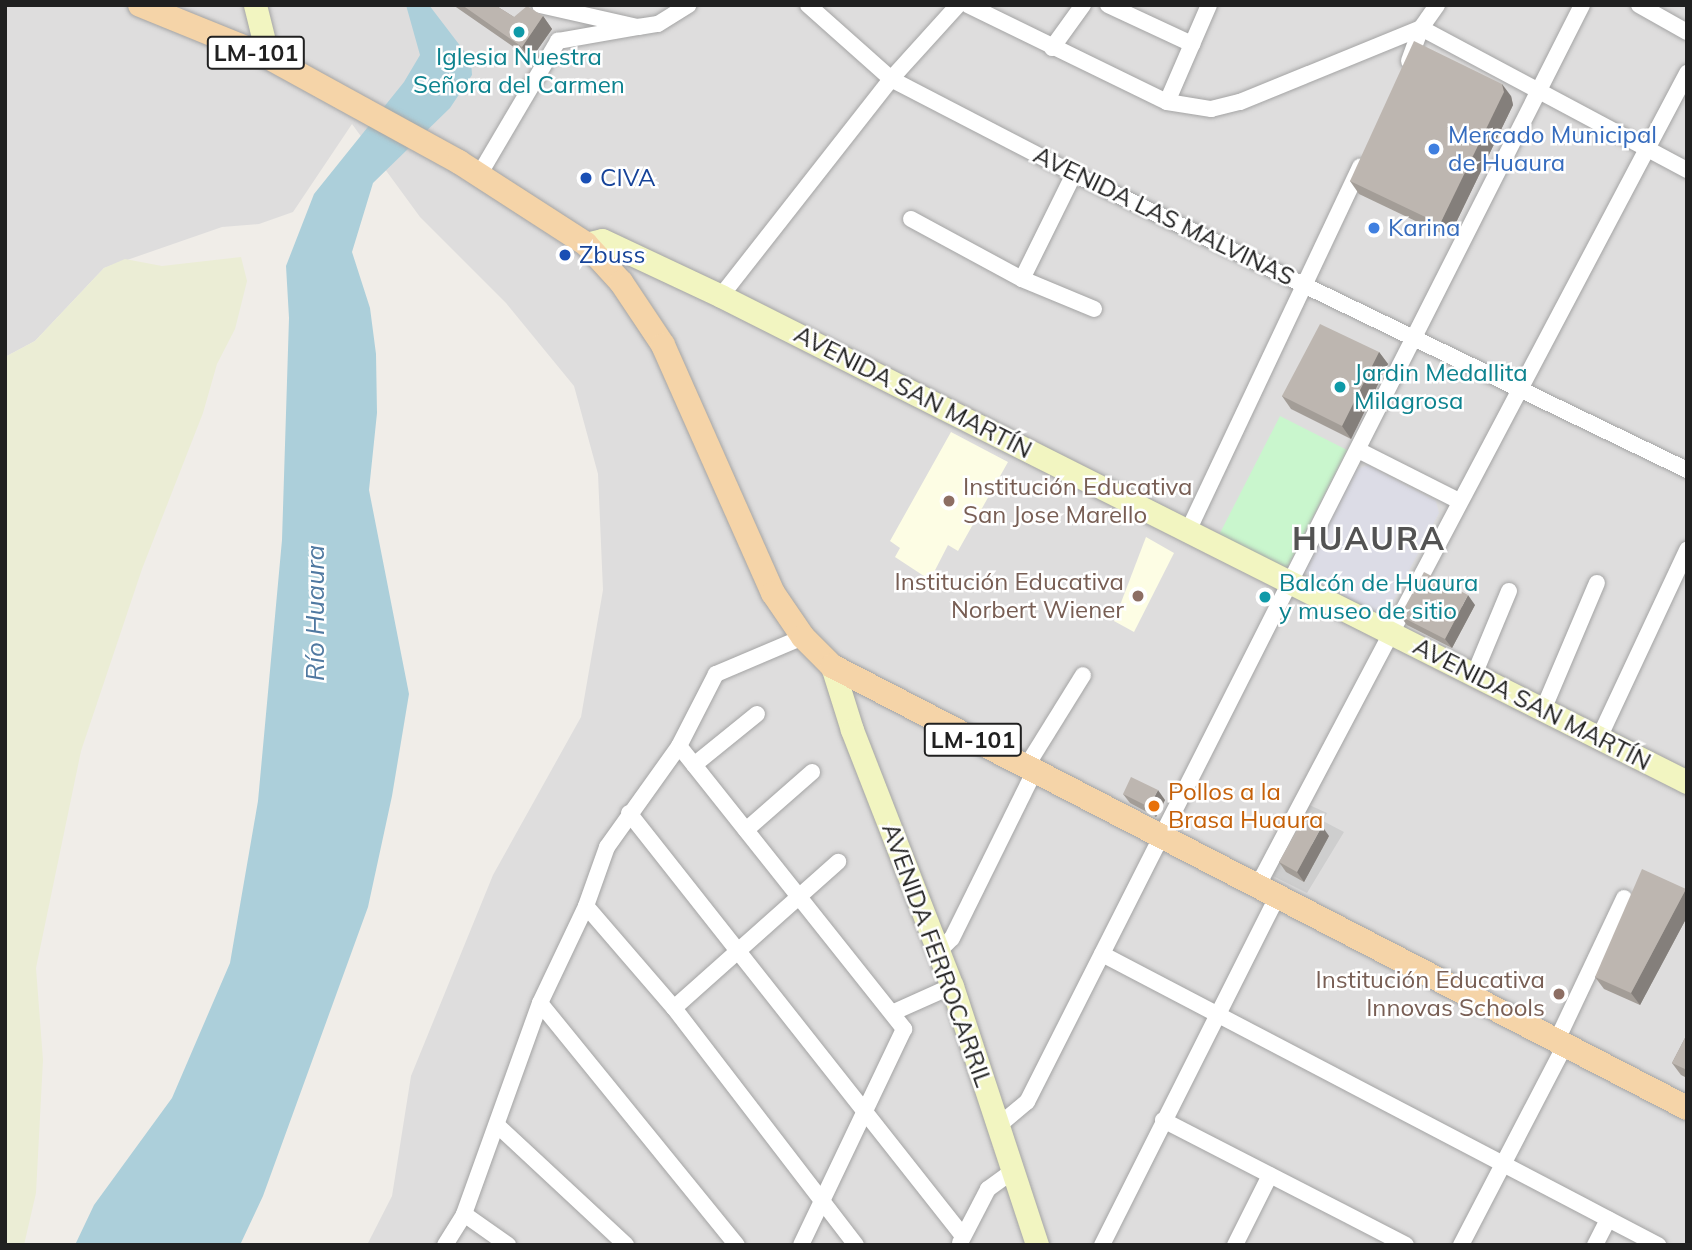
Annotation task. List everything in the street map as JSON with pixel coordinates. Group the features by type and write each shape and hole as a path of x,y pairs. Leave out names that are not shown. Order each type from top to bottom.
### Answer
{"main road":[{"name":"LM-101","path":"140,5 268,57 469,168 586,243 621,282 663,345 772,593 803,636 832,666 1687,1108"},
{"path":"261,9 268,57"},
{"name":"AVENIDA SAN MARTÍN","path":"586,243 602,240 721,296 1687,782"},
{"name":"AVENIDA FERROCARRIL","path":"832,666 852,730 952,986 1037,1245"}],"street":[{"path":"540,5 638,27"},
{"path":"469,168 558,41 658,24 688,5"},
{"name":"AVENIDA LAS MALVINAS","path":"808,5 891,79 1074,174 1687,470"},
{"path":"721,296 891,79 958,5"},
{"path":"968,5 1167,102 1211,109 1240,102 1421,28"},
{"path":"1052,48 1083,5"},
{"path":"1108,5 1192,44"},
{"path":"1167,102 1209,5"},
{"path":"1400,83 1421,28 1437,5"},
{"path":"998,1126 1027,1102 1417,339 1582,5"},
{"path":"1639,5 1687,32"},
{"path":"1421,28 1687,170"},
{"path":"1102,1245 1217,1014 1267,892 1390,633 1644,148 1687,73"},
{"path":"1188,531 1370,146"},
{"path":"1022,279 1074,174"},
{"path":"911,219 1022,279 1094,309"},
{"path":"1360,451 1459,501"},
{"path":"1598,738 1687,550"},
{"path":"1543,710 1597,583"},
{"path":"1474,675 1509,591"},
{"path":"445,1245 464,1214 540,1003 586,906 607,847 679,746 716,674 803,636"},
{"path":"939,951 952,938 1030,770 1083,675"},
{"path":"694,765 757,714"},
{"path":"679,746 799,898 894,1012 903,1035 801,1245"},
{"path":"746,830 811,772"},
{"path":"629,813 961,1240 988,1189 1013,1171"},
{"path":"674,1009 838,862"},
{"path":"1461,1245 1504,1164 1561,1043 1624,898"},
{"path":"586,906 674,1009 856,1245"},
{"path":"1102,954 1658,1245"},
{"path":"894,1012 952,986"},
{"path":"540,1003 737,1245"},
{"path":"1163,1120 1406,1245"},
{"path":"497,1125 626,1245"},
{"path":"1234,1245 1269,1175"},
{"path":"464,1214 508,1245"},
{"path":"1595,1245 1608,1219"}],"shaded area":[{"path":"5,5 1687,5 1687,1245 367,1245 392,1196 411,1076 493,875 581,717 603,590 598,474 574,386 506,303 420,217 352,124 293,212 259,224 222,227 104,268 35,341 5,357"},
{"path":"241,257 247,281 235,329 217,364 203,413 142,569 81,751 36,968 43,1060 36,1193 24,1245 5,1245 5,357 35,341 104,268 125,259 162,266"},
{"name":"Institución Educativa San Jose Marello","path":"951,432 1008,462 958,551 948,545 930,580 895,557 900,548 890,541"},
{"path":"1368,465 1436,501 1439,513 1388,611 1375,614 1310,580 1305,569 1355,470"},
{"name":"Institución Educativa Norbert Wiener","path":"1146,537 1174,553 1134,632 1114,621"},
{"path":"1305,803 1327,813 1323,821 1344,832 1307,893 1271,875"}],"green space":[{"path":"1280,416 1347,450 1287,568 1219,535"}],"water":[{"name":"Río Huaura","path":"406,5 429,5 471,60 472,75 450,108 373,183 352,252 370,308 376,354 377,413 369,490 409,694 392,796 368,907 263,1196 240,1245 75,1245 94,1205 172,1098 230,963 258,801 282,540 289,318 286,266 314,194 404,82 420,55"}],"building":[{"path":"462,5 495,5 514,17 527,6 543,16 522,47"},
{"name":"Mercado Municipal de Huaura","path":"1414,41 1502,84 1504,92 1440,224 1350,181"},
{"name":"Jardin Medallita Milagrosa","path":"1320,324 1379,352 1342,426 1282,396"},
{"path":"1424,572 1468,595 1445,639 1400,616"},
{"path":"1131,777 1158,790 1149,807 1123,794"},
{"path":"1305,816 1322,826 1297,872 1279,862"},
{"path":"1642,869 1686,889 1631,993 1595,977"},
{"path":"1687,1034 1687,1070 1672,1063"}],"place":[{"name":"Iglesia Nuestra Señora del Carmen","path":"519,32"},
{"name":"Mercado Municipal de Huaura","path":"1434,149"},
{"name":"CIVA","path":"586,178"},
{"name":"Karina","path":"1374,228"},
{"name":"Zbuss","path":"565,255"},
{"name":"Jardin Medallita Milagrosa","path":"1340,387"},
{"name":"Institución Educativa San Jose Marello","path":"949,501"},
{"name":"Institución Educativa Norbert Wiener","path":"1138,596"},
{"name":"Balcón de Huaura y museo de sitio","path":"1265,597"},
{"name":"Pollos a la Brasa Huaura","path":"1154,806"},
{"name":"Institución Educativa Innovas Schools","path":"1559,994"}],"district":[{"name":"HUAURA","path":"1369,538"}]}
